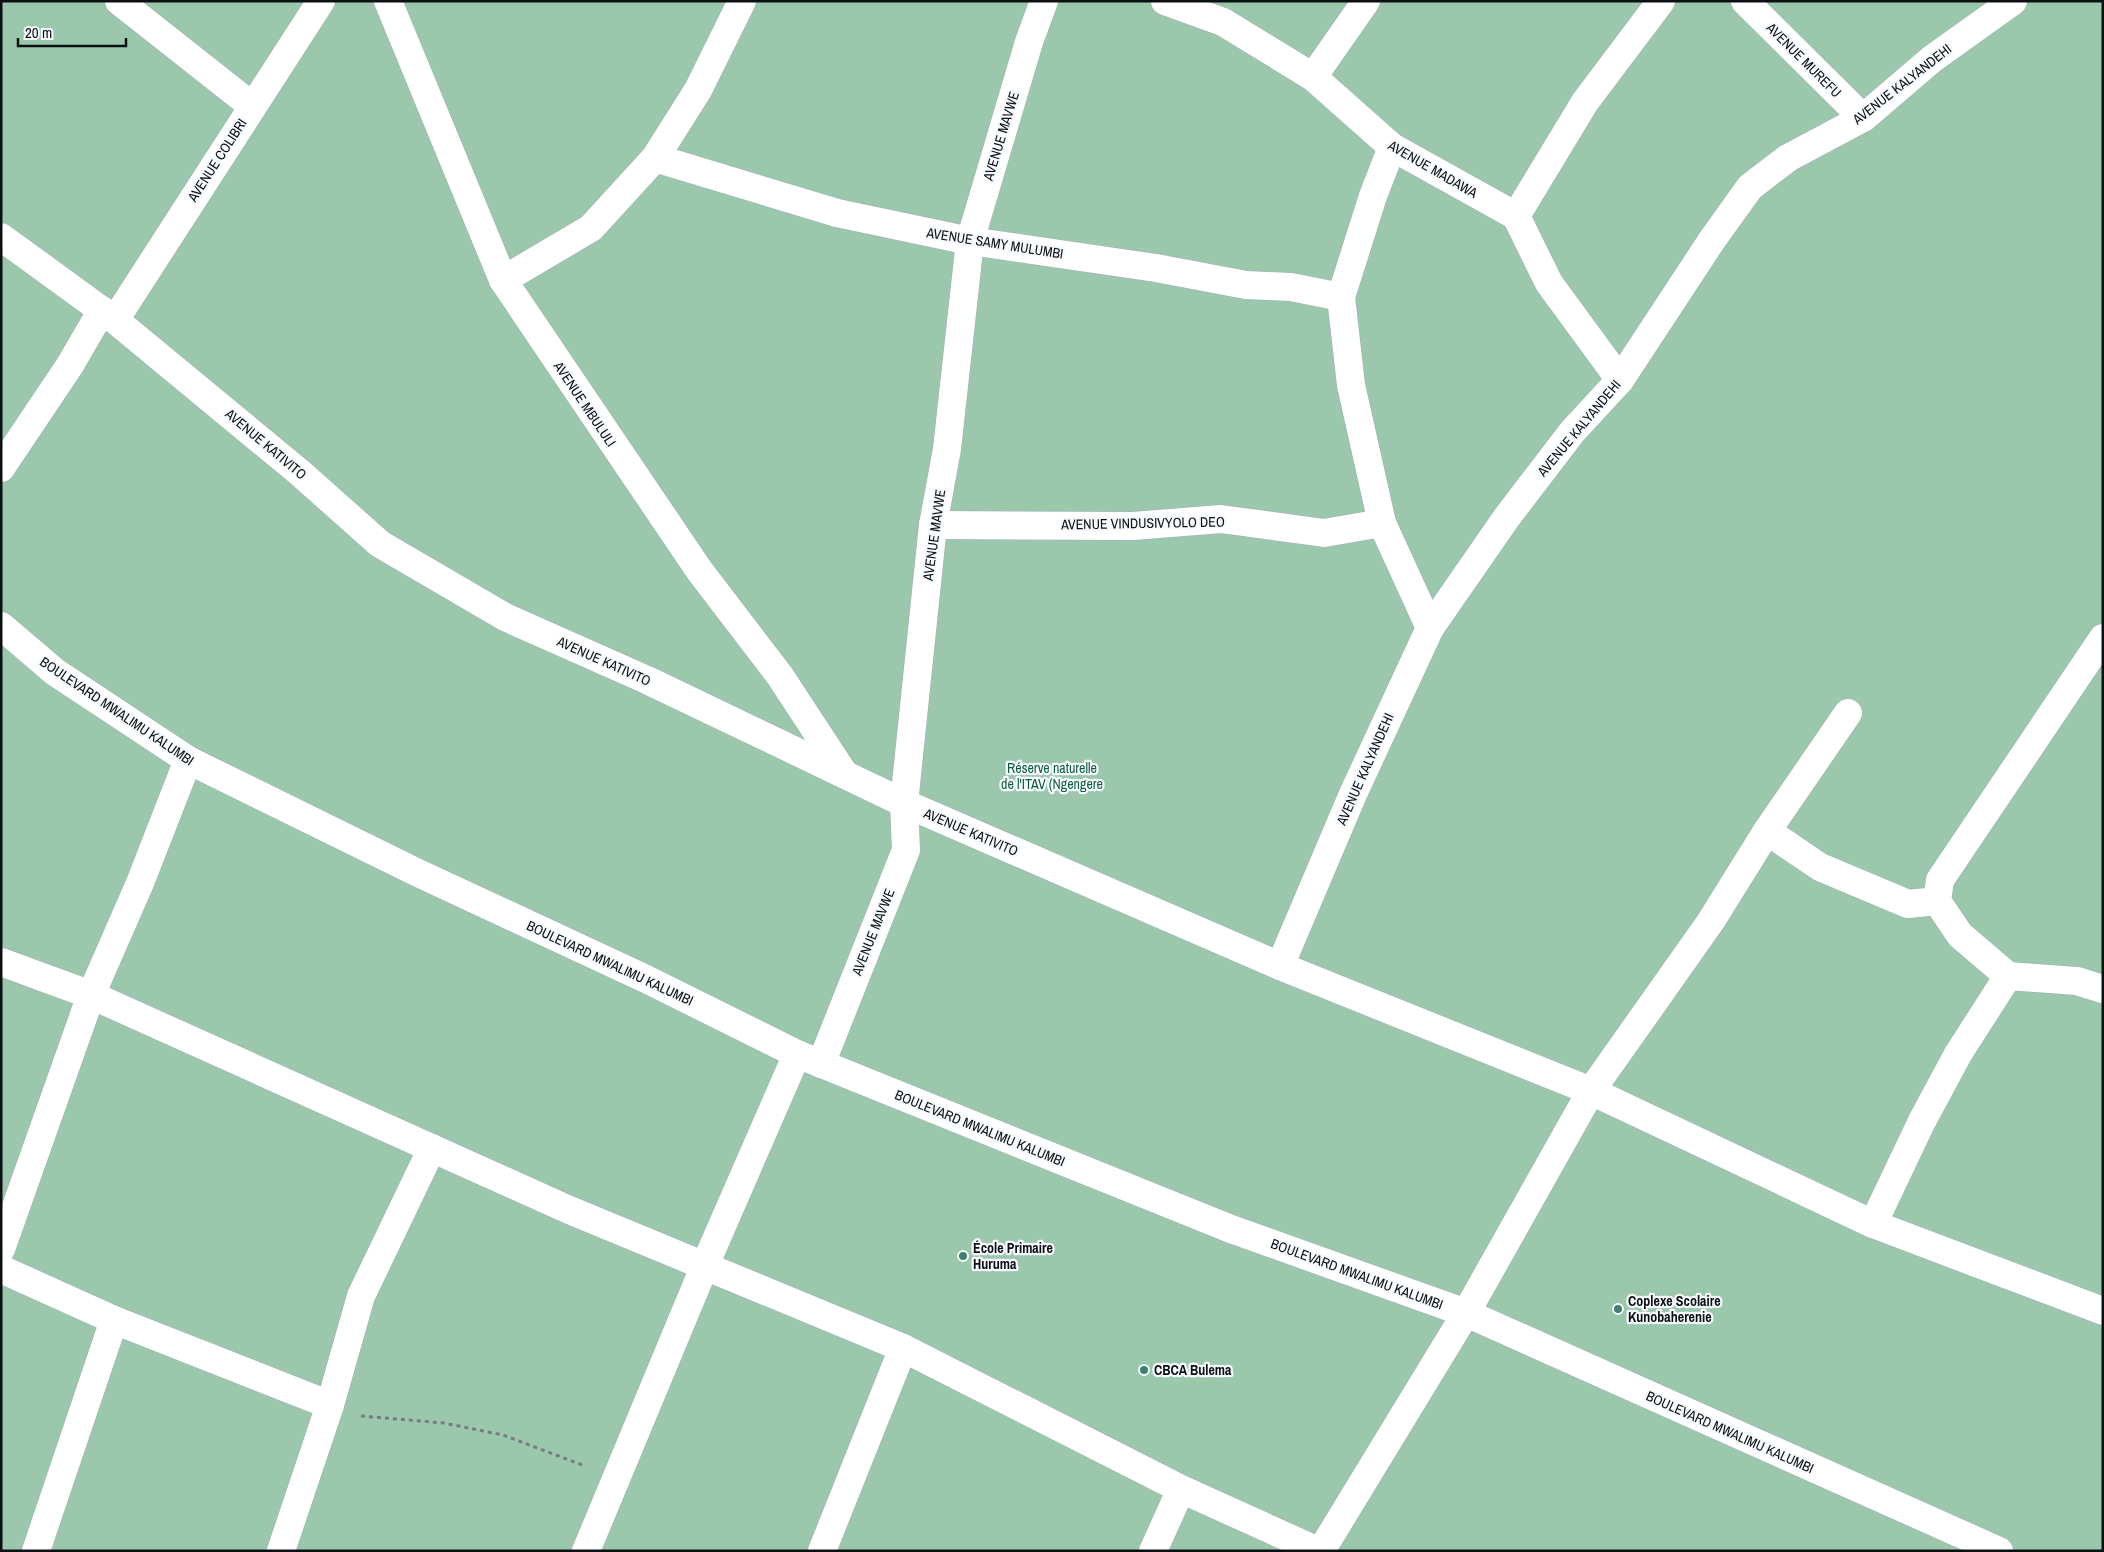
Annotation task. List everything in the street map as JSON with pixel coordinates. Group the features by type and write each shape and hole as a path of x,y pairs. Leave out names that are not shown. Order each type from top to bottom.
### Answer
{"street":[{"path":"118,1 252,106"},
{"name":"AVENUE COLIBRI","path":"1,468 70,366 109,315 322,1"},
{"name":"AVENUE MBULULI","path":"388,1 503,280 698,570 780,676 843,772"},
{"path":"503,280 590,228 654,158 698,90 742,1"},
{"name":"AVENUE MAVWE","path":"586,1551 705,1264 809,1059 906,850 904,803 933,524 947,449 970,240 1044,1"},
{"name":"AVENUE MADAWA","path":"1165,1 1223,22 1313,77 1392,147 1516,216"},
{"path":"1313,77 1366,1"},
{"path":"1620,380 1549,283 1516,216 1585,102 1660,1"},
{"name":"AVENUE MUREFU","path":"1745,1 1863,118"},
{"name":"AVENUE KALYANDEHI","path":"1280,966 1353,794 1430,628 1507,517 1572,432 1620,380 1712,240 1750,187 1788,158 1863,118 1932,59 2013,1"},
{"path":"1392,147 1373,196 1342,297 1351,385 1382,523 1430,628"},
{"name":"AVENUE SAMY MULUMBI","path":"654,158 837,213 970,240 1156,268 1246,285 1291,287 1342,297"},
{"name":"AVENUE KATIVITO","path":"1,237 109,315 299,472 380,544 505,617 647,680 843,772 904,803 1280,966 1591,1092 1873,1224 2103,1311"},
{"name":"AVENUE VINDUSIVYOLO DEO","path":"933,524 1133,526 1220,519 1324,533 1382,523"},
{"name":"BOULEVARD MWALIMU KALUMBI","path":"1,626 55,672 188,760 416,872 646,979 809,1059 1231,1229 1466,1313 1999,1551"},
{"path":"2103,638 1940,880 1937,901 1960,935 2008,976 2077,981 2103,989"},
{"path":"1,962 91,995 567,1209 705,1264 902,1348 1181,1489 1320,1551 1466,1313 1591,1092 1711,921 1767,831 1848,713"},
{"path":"1,1249 91,995 140,883 188,760"},
{"path":"1767,831 1820,867 1908,904 1937,901"},
{"path":"1873,1224 1922,1121 1958,1054 2008,976"},
{"path":"281,1551 328,1412 361,1296 432,1148"},
{"path":"1,1269 328,1412"},
{"path":"36,1551 114,1320"},
{"path":"822,1551 902,1348"},
{"path":"1153,1551 1181,1489"}],"path":[{"path":"328,1412 354,1416 444,1423 503,1435 616,1478"}],"green space":[{"name":"Réserve naturelle de l'ITAV (Ngengere","path":"1,1 2103,1 2103,1551 1,1551"}],"place":[{"name":"École Primaire Huruma","path":"963,1256"},
{"name":"Coplexe Scolaire Kunobaherenie","path":"1618,1309"},
{"name":"CBCA Bulema","path":"1144,1370"}]}
